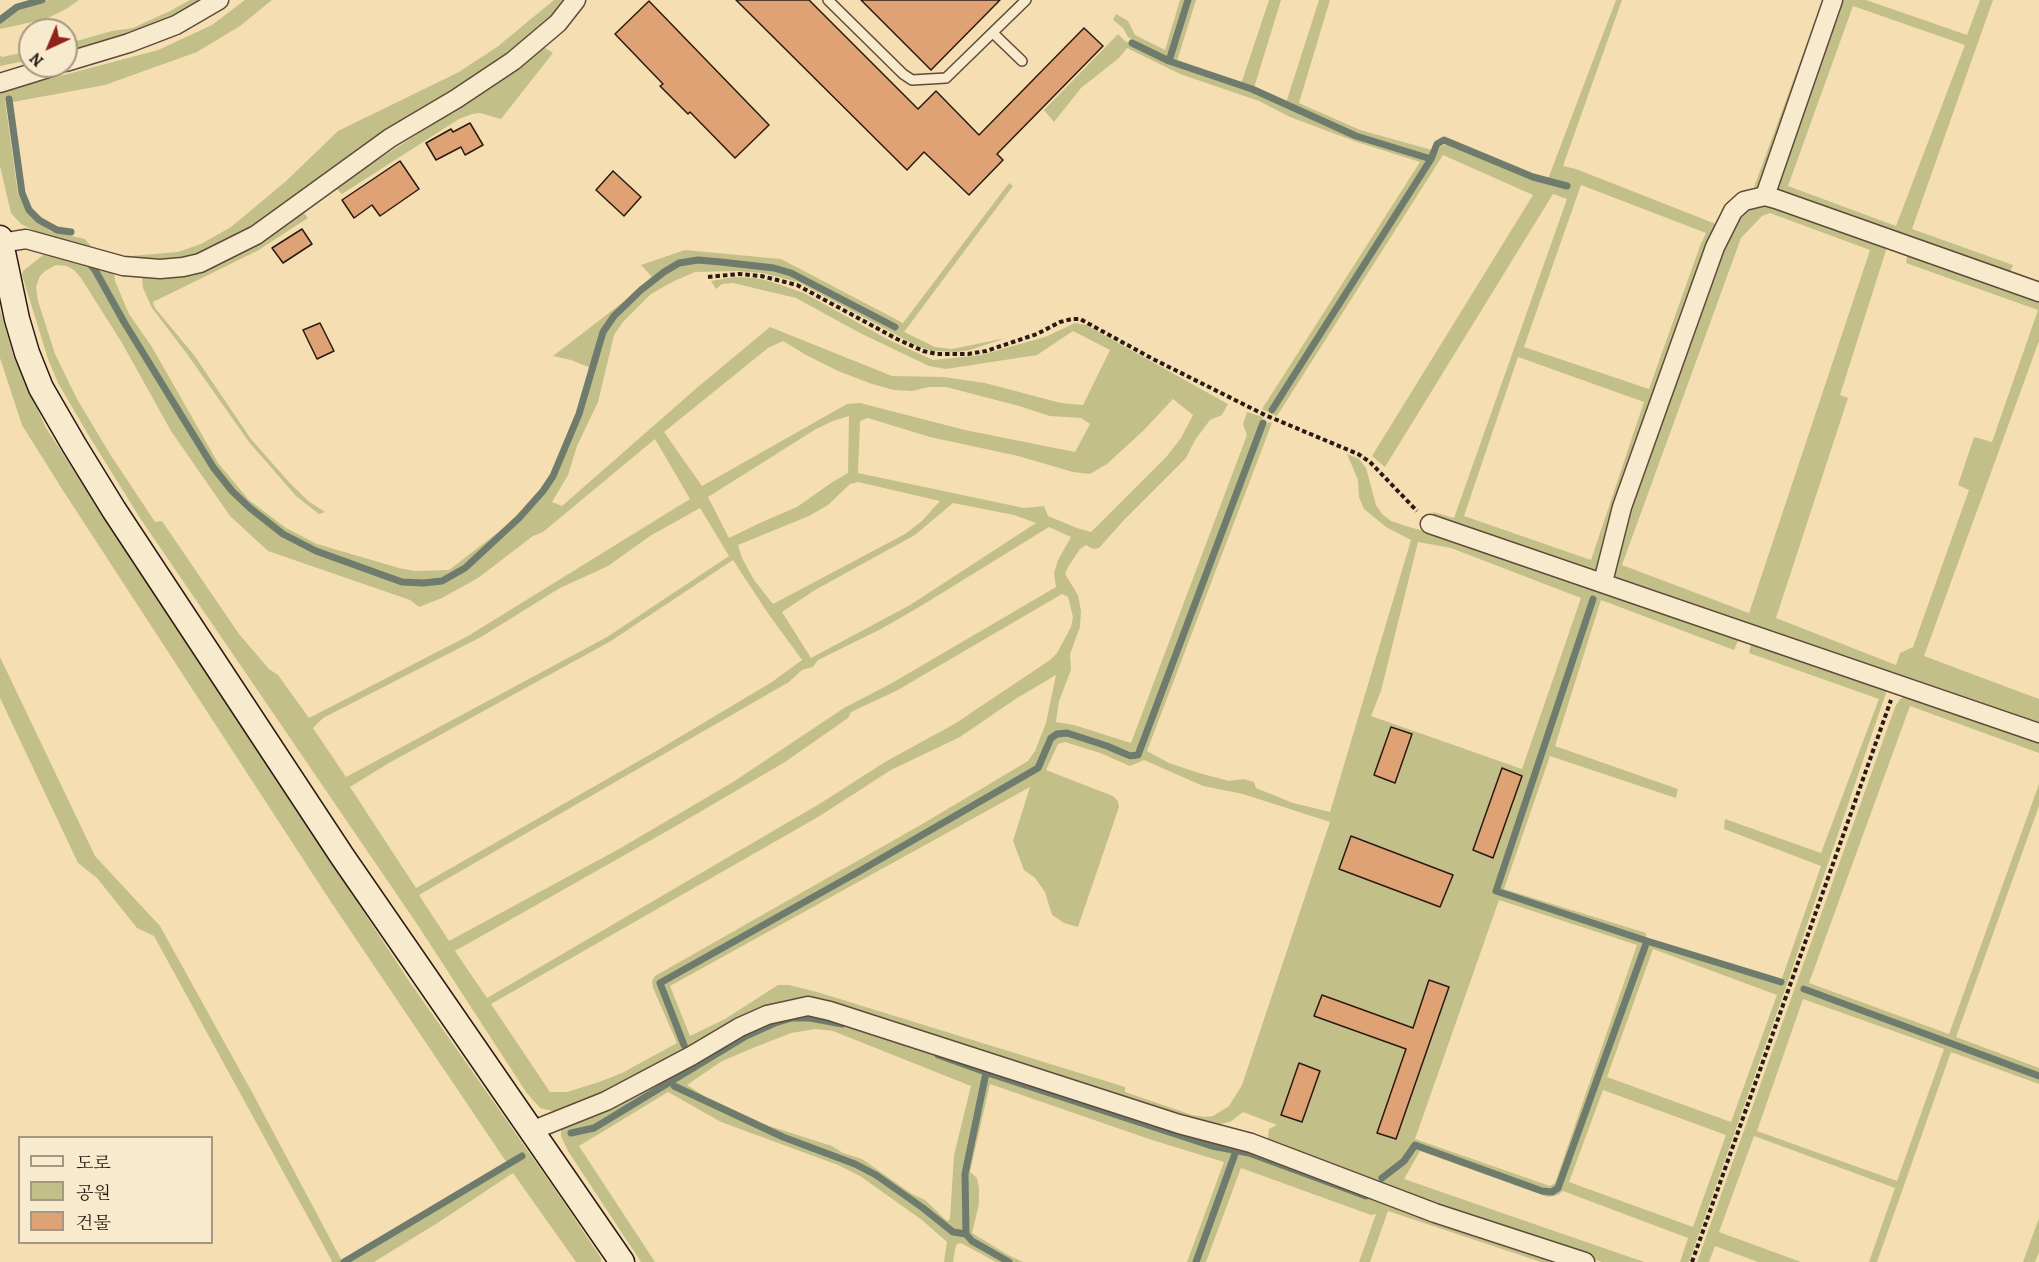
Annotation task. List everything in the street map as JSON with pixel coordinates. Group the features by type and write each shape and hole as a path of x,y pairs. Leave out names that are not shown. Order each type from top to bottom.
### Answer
{"main road":[{"path":"0,238 27,353 41,388 74,445 114,510 342,856 622,1262"}],"street":[{"path":"78,59 176,26 219,0"},
{"path":"0,243 26,239 123,266 141,268 160,269 200,263 256,235 390,138 513,62 558,23 576,0"},
{"path":"1765,196 1833,0"},
{"path":"0,83 18,77"},
{"path":"1603,582 1622,507 1715,247 1733,211 1744,201 1765,196 2039,292"},
{"path":"1430,524 2039,733"},
{"path":"531,1131 606,1101 749,1023 767,1015 808,1006 850,1017 1179,1124 1251,1143 1435,1213 1585,1262"}],"lane":[{"path":"828,0 903,74 912,80 946,78 1026,0"},
{"path":"993,33 1022,61"}],"path":[{"path":"708,277 739,274 761,276 798,285 897,339 923,351 937,354 952,355 986,351 1037,334 1060,322 1080,319 1153,359 1265,415 1358,454 1370,462 1430,524"},
{"path":"1692,1262 1896,684"}],"green space":[{"path":"48,0 79,0 48,18 18,18 18,25 0,29 0,22 18,9"},
{"path":"190,0 204,0 167,21 147,29 78,48 78,41 133,28"},
{"path":"245,0 272,0 240,26 197,52 105,85 13,102 9,97 5,101 18,194 26,210 50,231 85,239 94,250 41,234 21,224 11,213 0,166 0,92 53,78 78,78 78,71 158,50 212,25"},
{"path":"554,0 567,0 532,41 316,180 261,224 212,251 167,262 119,257 178,252 201,244 231,227 285,182 338,131 459,72 497,47"},
{"path":"1180,0 1186,0 1168,59 1128,37 1123,28 1113,20 1116,14 1128,21 1135,35 1165,50"},
{"path":"1190,0 1196,0 1177,61 1172,60"},
{"path":"1269,0 1281,0 1254,88 1241,84"},
{"path":"1319,0 1330,0 1299,103 1360,130 1432,150 1430,156 1357,134 1286,103"},
{"path":"1616,0 1622,0 1563,166 1576,169 1721,226 1601,567 1596,572 1435,520 1433,512 1454,518 1567,199 1553,194 1385,467 1372,456 1533,195 1443,155 1277,416 1272,414 1441,146 1448,144 1537,181 1569,189 1570,185 1548,179","holes":["1581,185 1706,233 1649,389 1524,347","1518,357 1644,402 1591,560 1464,516"]},
{"path":"1823,0 1831,0 1764,190 1754,187"},
{"path":"1839,0 1866,0 1967,35 1980,0 1993,0 1912,229 2013,265 2009,275 1778,194 1775,187","holes":["1853,6 1965,45 1896,226 1788,186"]},
{"path":"1118,34 1125,41 1170,65 1251,91 1356,137 1428,159 1268,412 1262,409 1420,162 1290,117 1259,101 1180,74 1127,48 1119,58 1081,88 1054,122 1044,110"},
{"path":"542,46 553,53 501,119 480,113 459,119 342,194 335,187 466,103"},
{"path":"18,54 18,62 0,66 0,55 2,57"},
{"path":"1009,183 1013,186 904,332 935,347 952,349 1006,338 970,350 932,351 917,346 798,282 762,273 695,272 651,294 623,322 614,335 598,402 577,446 568,475 552,502 562,506 770,327 892,376 944,377 985,383 1061,403 1083,405 1110,350 1073,331 1037,355 946,369 929,366 860,333 796,298 733,283 722,284 716,289 711,281 734,277 755,278 804,293 889,340 933,360 981,355 1045,337 1075,323 1086,325 1228,404 1222,415 1210,420 1195,440 1186,458 1099,548 1093,549 1086,545 1080,549 1065,574 1078,595 1081,611 1080,627 1070,654 1071,670 1059,701 1056,722 1074,725 1131,743 1247,435 1243,424 1247,412 1263,417 1137,753 1130,755 1108,744 1067,731 1056,732 1050,737 1036,766 1030,771 658,982 682,1045 684,1047 686,1043 664,984 1040,770 1054,740 1058,737 1066,736 1106,749 1129,760 1140,758 1266,424 1269,422 1272,423 1147,751 1169,763 1229,781 1244,779 1254,782 1256,788 1293,803 1330,812 1411,540 1386,527 1364,509 1359,497 1358,480 1347,454 1359,459 1366,468 1376,505 1391,521 1740,636 1734,650 1601,600 1555,746 1678,789 1676,798 1550,756 1504,889 1646,933 1646,938 1498,890 1596,598 1590,597 1494,892 1644,941 1559,1185 1553,1190 1541,1189 1414,1142 1402,1159 1379,1177 1383,1180 1406,1162 1416,1147 1542,1193 1553,1194 1559,1190 1648,943 1780,984 1821,866 1724,829 1725,819 1821,853 1879,699 1749,653 1752,640 1888,687 1689,1262 1680,1262 1688,1238 1563,1191 1558,1195 1548,1197 1420,1151 1404,1179 1644,1262 1602,1262 1476,1221 1269,1142 1269,1129 1277,1125 1243,1112 1230,1122 1220,1124 1203,1122 799,1001 785,1002 765,1010 601,1096 565,1109 553,1111 540,1108 526,1092 419,927 140,518 89,436 58,383 48,359 22,275 23,271 43,255 88,264 212,468 231,492 282,535 315,552 402,583 443,583 455,577 479,559 521,519 544,492 563,457 581,415 604,333 616,317 665,273 680,265 698,262 774,270 811,284 894,328 896,326 813,281 774,267 698,259 679,262 652,277 641,265 685,250 781,259 903,323","holes":["56,265 74,270 122,343 171,431 230,516 268,551 410,600 419,607 442,598 478,578 533,536 543,532 655,439 690,499 468,636 309,718 278,675 269,669 239,634 162,521 155,522 110,454 77,399 55,354 38,301 36,287 40,276","783,341 838,371 894,390 912,391 929,387 946,387 1050,416 1081,418 1090,424 1075,452 965,430 860,403 847,404 702,486 664,432 768,348","1173,399 1193,415 1181,438 1167,456 1091,532 1048,516 1044,506 1024,508 858,473 860,421 868,418 930,437 1018,456 1073,472 1090,474 1107,464","849,416 848,473 797,507 729,538 708,497 816,429","858,482 940,501 922,521 905,534 773,604 754,580 738,545 809,516 828,505 850,484","953,503 1014,515 1036,523 910,605 811,658 782,612 815,590 915,535","700,508 729,556 607,637 346,777 313,728 323,718 481,637 560,588 608,566 650,536","1049,527 1071,537 1058,560 1054,573 1056,587 892,683 844,708 733,782 619,849 449,941 419,895 789,682 802,670 813,667 818,660 921,606","1418,542 1451,548 1581,598 1522,769 1371,716 1381,691","733,560 802,660 772,682 658,750 416,888 350,787 389,763 611,641","1062,594 1068,597 1073,617 1071,627 1057,653 1050,660 956,723 885,762 821,803 487,998 455,951 785,762 848,718 851,712 896,691","1056,675 1046,723 1035,751 1028,761 655,976 652,981 653,988 677,1043 622,1073 599,1082 567,1092 550,1092 491,1004 818,817 891,770 960,737 1017,698","1065,742 1100,753 1130,766 1144,760 1203,786 1243,794 1330,822 1242,1085 1229,1106 1213,1116 1192,1115 1125,1092 1125,1087 789,985 778,985 725,1019 690,1036 670,986 1030,787 1013,841 1024,870 1035,878 1045,892 1052,915 1064,923 1078,927 1119,807 1118,801 1113,796 1046,770 1058,744","1499,900 1637,945 1555,1183 1550,1186 1415,1139","1653,949 1777,995 1731,1122 1607,1077","1603,1090 1726,1135 1693,1227 1569,1182"]},
{"path":"1763,202 1888,244 1840,395 1848,398 1776,618 1896,665 1900,653 1913,647 1969,490 1958,485 1974,437 1992,442 2038,310 1906,263 1908,251 2039,297 2039,341 1924,656 2039,699 2039,727 1619,582 1615,577 1612,567 1628,509 1733,223 1748,208","holes":["1770,213 1870,250 1749,613 1622,565 1741,238 1762,216"]},
{"path":"302,211 308,218 257,251 153,302 155,308 194,355 251,439 308,501 325,512 319,514 296,496 249,442 152,308 143,288 142,278 164,279 197,272"},
{"path":"94,266 114,271 115,281 129,314 152,347 218,463 249,500 286,528 317,544 399,568 415,571 449,570 518,517 464,567 441,580 432,581 403,580 316,549 283,533 233,490 215,466 125,321"},
{"path":"640,289 613,315 602,331 591,368 553,356"},
{"path":"0,309 13,355 46,428 409,981 563,1201 601,1258 601,1262 576,1262 513,1173 374,1262 347,1262 524,1155 507,1163 331,902 22,425 0,358"},
{"path":"0,657 95,856 160,926 253,1094 341,1262 331,1262 154,936 137,928 97,878 78,863 0,698"},
{"path":"1908,695 2039,738 2039,753 1910,706 1809,983 1949,1034 2039,784 2039,806 1956,1037 2039,1068 2039,1073 1804,985 1801,988 1802,992 2039,1079 2039,1084 1951,1052 1877,1262 1869,1262 1895,1188 1754,1136 1719,1232 1801,1262 1758,1262 1715,1246 1709,1262 1697,1262 1895,707 1900,699","holes":["1803,999 1944,1049 1897,1181 1757,1131"]},
{"path":"802,1011 858,1023 1119,1111 1248,1146 1443,1221 1573,1262 1444,1222 1249,1152 1213,1144 991,1073 878,1032 831,1019 791,1016 745,1035 593,1126 571,1132 568,1135 594,1129 747,1038 792,1019 831,1023 877,1035 985,1073 964,1174 964,1232 954,1231 924,1207 856,1162 741,1117 681,1087 677,1089 740,1120 835,1157 875,1176 922,1209 946,1230 958,1236 965,1235 970,1242 1006,1262 996,1262 961,1243 957,1244 953,1262 944,1262 947,1242 922,1220 860,1176 838,1165 721,1122 668,1092 579,1146 655,1262 641,1262 568,1151 561,1136 561,1130 567,1124 616,1101 752,1027","holes":["816,1029 833,1031 971,1086 954,1155 950,1219 947,1221 925,1200 912,1194 862,1159 843,1153 832,1146 769,1126 704,1096 687,1085 722,1061 791,1033"]},
{"path":"988,1074 1212,1147 1234,1152 1194,1262 1187,1262 1224,1162 1152,1140 990,1084 970,1172 977,1178 979,1188 979,1204 972,1233 1023,1262 1013,1262 972,1239 968,1233 967,1174"},
{"path":"1238,1153 1249,1155 1443,1226 1557,1262 1541,1262 1388,1211 1370,1262 1359,1262 1376,1214 1371,1215 1241,1168 1206,1262 1199,1262"},
{"path":"2039,1218 2039,1252 2035,1262 2023,1262"}],"building":[{"path":"736,0 809,0 918,109 936,91 979,135 1084,28 1103,46 997,154 1003,160 969,195 924,152 907,170"},
{"path":"861,0 1000,0 931,70"},
{"path":"649,1 769,125 735,158 690,112 688,114 660,86 663,84 615,34"},
{"path":"470,123 483,145 465,155 461,147 436,160 426,143 451,129 453,132"},
{"path":"400,161 419,189 380,216 372,205 354,218 342,200"},
{"path":"613,171 641,197 624,216 596,190"},
{"path":"302,229 312,244 283,263 272,248"},
{"path":"320,323 334,351 317,359 303,330"},
{"path":"1391,727 1412,734 1395,783 1374,775"},
{"path":"1502,768 1522,776 1493,858 1473,850"},
{"path":"1351,836 1453,875 1440,907 1339,869"},
{"path":"1429,980 1449,987 1396,1139 1377,1133 1406,1049 1314,1016 1322,995 1413,1028"},
{"path":"1299,1063 1320,1071 1302,1122 1281,1115"}],"waterway":[{"path":"0,20 17,7 42,0"},
{"path":"1169,61 1188,0"},
{"path":"1132,43 1169,61 1252,89 1356,136 1431,159 1272,410"},
{"path":"9,99 22,193 29,210 39,220 57,230 71,232"},
{"path":"1431,159 1437,144 1444,140 1533,177 1567,186"},
{"path":"87,261 95,270 124,322 213,467 232,491 283,534 316,551 402,582 442,581 465,568 519,518 543,491 553,476 579,414 603,332 614,316 641,290 679,263 698,260 721,262 774,268 791,273 895,327"},
{"path":"684,1045 660,983 1038,768 1051,738 1057,734 1067,733 1130,756 1138,755 1263,423"},
{"path":"1593,599 1496,891 1647,941"},
{"path":"1382,1178 1404,1161 1415,1145 1542,1191 1552,1192 1558,1188 1647,941 1781,982"},
{"path":"1804,989 2039,1076"},
{"path":"571,1133 594,1128 746,1036 775,1023 792,1018 810,1018 842,1024"},
{"path":"938,1055 1212,1146 1249,1153 1366,1196"},
{"path":"986,1073 965,1174 966,1234 972,1241 1009,1262"},
{"path":"674,1086 783,1137 855,1164 876,1175 953,1232 966,1234"},
{"path":"1196,1262 1236,1151"},
{"path":"344,1262 522,1156"}]}
